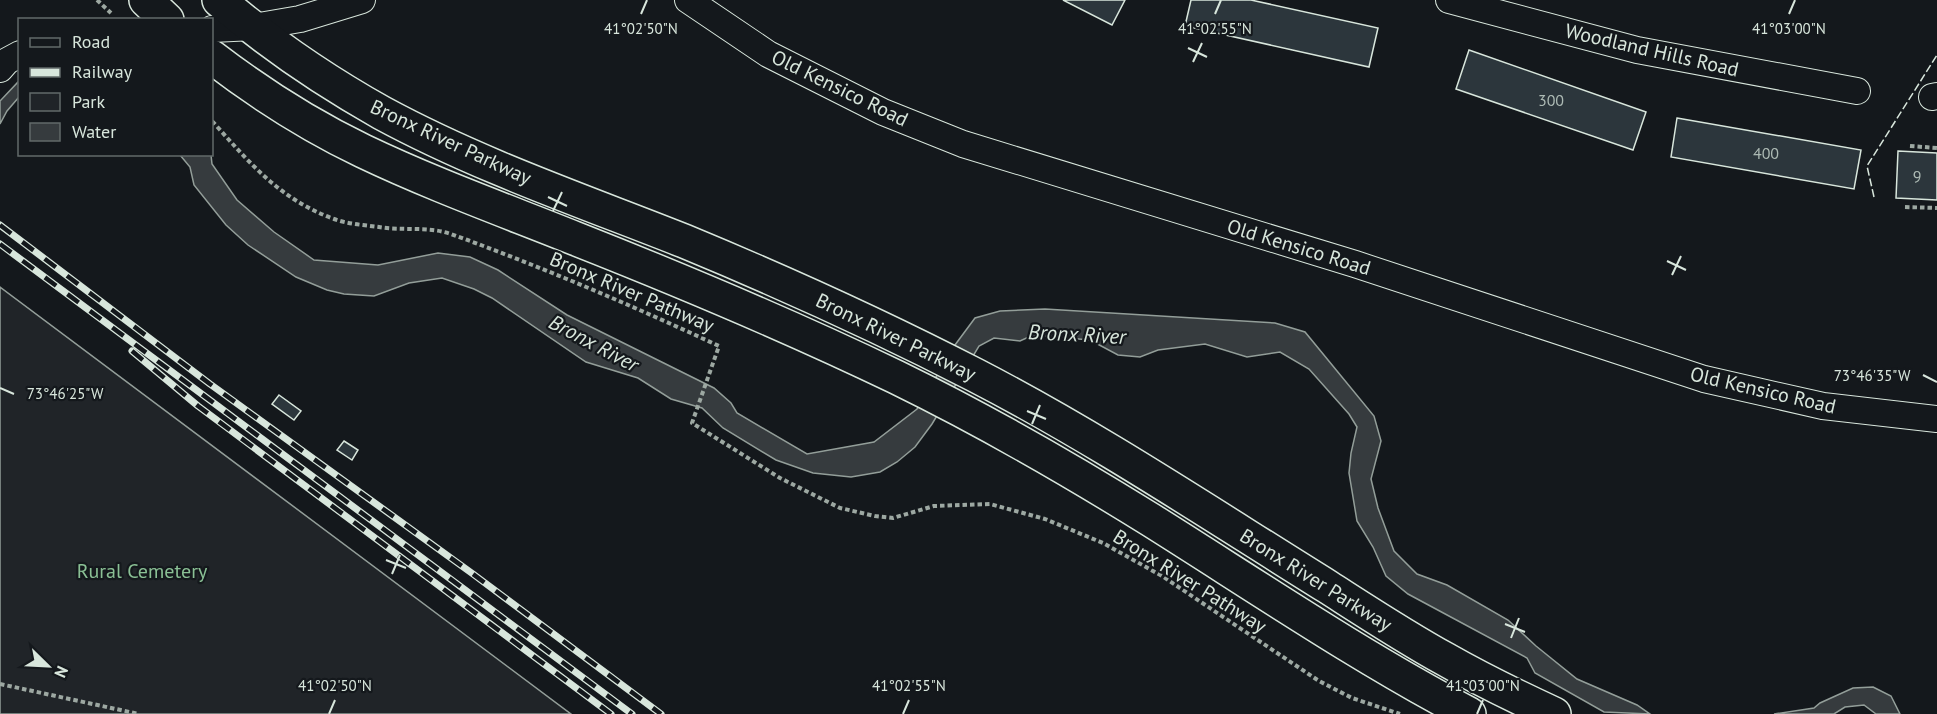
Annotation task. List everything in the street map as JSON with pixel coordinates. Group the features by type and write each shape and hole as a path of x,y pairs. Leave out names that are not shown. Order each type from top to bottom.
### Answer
{"highway":[{"path":"146,0 165,18"},
{"name":"Bronx River Parkway","path":"219,0 319,74 381,112 417,130 483,160 762,274 876,326 978,377 1133,464 1413,641 1486,681 1554,714"},
{"name":"Bronx River Parkway","path":"213,58 255,89 290,111 363,151 746,308 960,410 1114,497 1387,668 1469,714"}],"street":[{"path":"213,29 254,27 300,19 362,0"},
{"name":"Old Kensico Road","path":"688,0 768,54 883,112 963,144 1355,264 1704,379 1823,406 1937,419"},
{"name":"Woodland Hills Road","path":"1449,0 1637,50 1857,91"},
{"path":"0,69 7,61 18,55"}],"path":[{"path":"97,0 111,13"},
{"name":"Bronx River Pathway","path":"213,122 261,175 298,204 336,220 389,229 447,233 664,320 719,346 692,423 780,478 840,508 893,518 933,506 990,504 1045,519 1103,543 1162,576 1319,681 1352,698 1400,714"},
{"path":"1910,147 1937,148"},
{"path":"1905,207 1937,208"},
{"path":"0,684 139,714"}],"green space":[{"name":"Rural Cemetery","path":"0,287 571,714 0,714"}],"water":[{"path":"18,82 18,98 0,124 0,101"},
{"name":"Bronx River","path":"181,156 211,156 212,164 237,200 274,232 314,260 378,265 438,253 470,257 498,270 567,315 714,388 731,403 737,413 807,454 874,442 917,409 955,345 975,318 1000,311 1045,309 1275,323 1305,332 1374,416 1381,441 1371,479 1378,508 1394,551 1417,574 1447,585 1508,620 1577,679 1637,705 1650,714 1604,712 1535,673 1527,658 1408,594 1386,576 1373,547 1357,521 1349,473 1357,427 1349,414 1309,369 1280,352 1247,357 1205,344 1158,350 1140,357 1118,355 1090,340 1033,335 1020,341 994,338 979,346 932,424 915,447 897,462 880,472 851,477 813,473 776,460 723,428 702,408 671,399 638,378 586,362 492,298 474,289 442,278 409,283 374,296 344,294 327,290 296,277 248,245 226,225 194,185 190,167"},
{"path":"1873,687 1891,696 1900,714 1876,714 1864,705 1845,707 1834,714 1774,714 1814,708 1853,688"}],"building":[{"path":"1063,0 1125,0 1112,25"},
{"path":"1191,0 1251,0 1378,28 1369,67 1185,26"},
{"path":"1469,50 1646,112 1633,150 1456,89"},
{"path":"1677,118 1861,150 1854,189 1671,157"},
{"path":"1898,151 1937,153 1937,200 1896,198"},
{"path":"279,395 301,411 294,420 272,404"},
{"path":"344,441 358,450 352,460 337,450"}],"railway":[{"path":"0,225 210,384 473,574 661,714"},
{"path":"0,244 632,714"},
{"path":"132,351 198,406 611,714"}],"fence":[{"path":"1874,197 1867,166 1937,55"}]}
